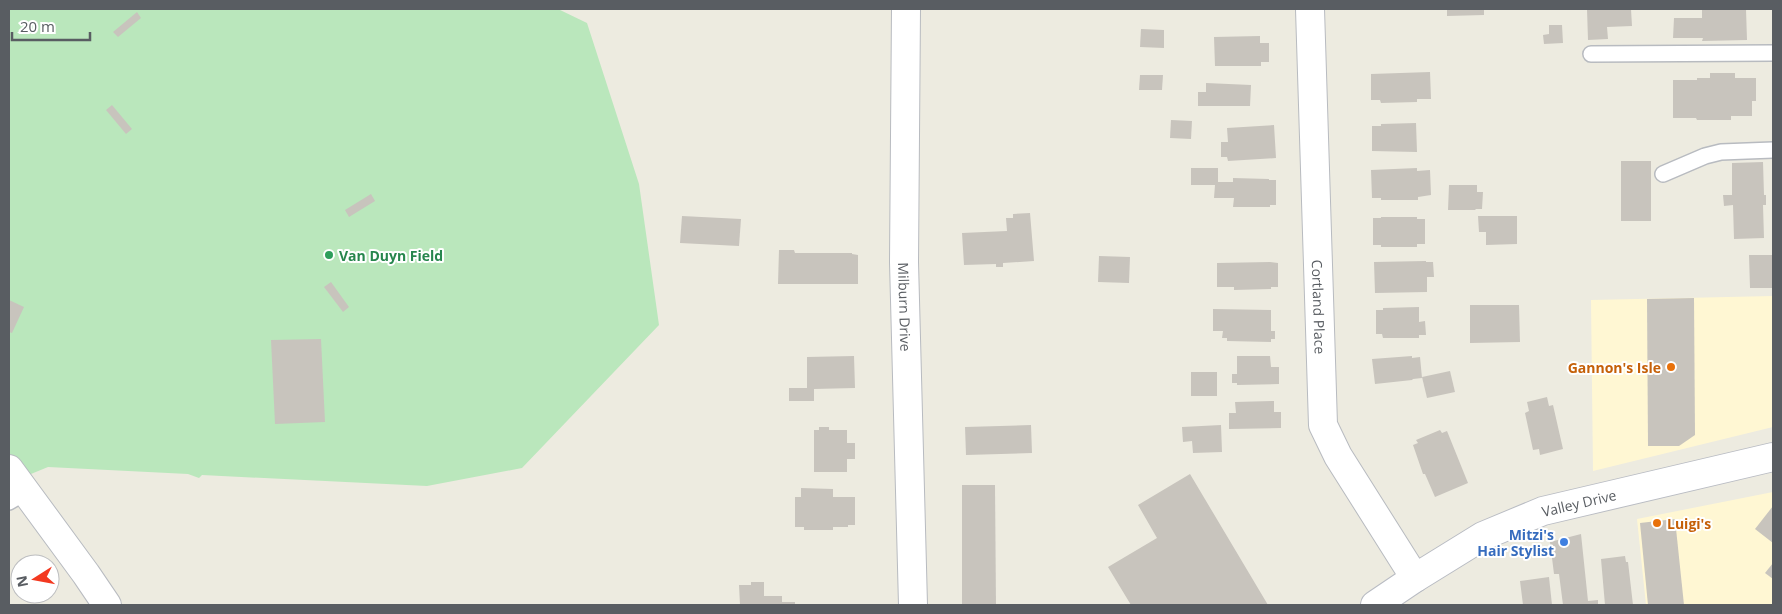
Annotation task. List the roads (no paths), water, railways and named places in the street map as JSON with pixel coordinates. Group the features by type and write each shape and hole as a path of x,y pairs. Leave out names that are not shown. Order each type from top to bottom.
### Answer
{"street":[{"name":"Milburn Drive","path":"906,9 904,262 913,605"},
{"name":"Cortland Place","path":"1310,9 1324,425 1338,456 1414,578"},
{"name":"Valley Drive","path":"1375,605 1414,578 1483,536 1543,511 1773,457"},
{"path":"9,469 17,497 86,574 106,605"}],"lane":[{"path":"1590,54 1773,53"},
{"path":"1663,174 1705,156 1721,152 1773,150"}],"place":[{"name":"Van Duyn Field","path":"329,255"},
{"name":"Gannon's Isle","path":"1671,367"},
{"name":"Luigi's","path":"1657,523"},
{"name":"Mitzi's Hair Stylist","path":"1564,542"}]}
